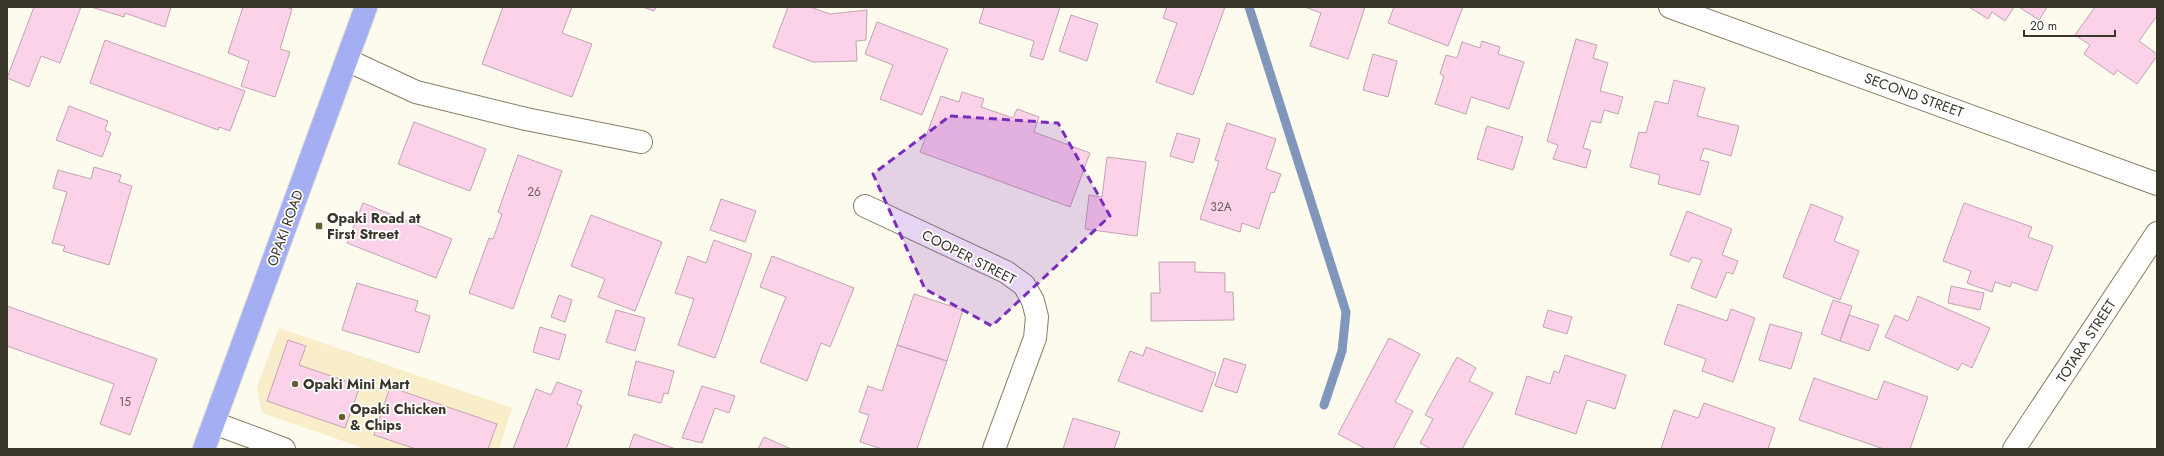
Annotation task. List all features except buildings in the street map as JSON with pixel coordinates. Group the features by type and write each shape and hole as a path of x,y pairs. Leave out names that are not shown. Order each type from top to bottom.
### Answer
{"highway":[{"name":"OPAKI ROAD","path":"204,449 366,7"}],"street":[{"name":"SECOND STREET","path":"1670,7 2157,184"},
{"path":"346,60 416,92 526,119 641,142"},
{"name":"COOPER STREET","path":"865,206 1006,272 1024,285 1033,301 1037,317 1035,338 994,449"},
{"name":"TOTARA STREET","path":"2014,449 2157,233"},
{"path":"214,423 284,449"}],"highlighted area":[{"path":"950,116 1058,123 1110,216 992,326 925,289 873,174"}],"shaded area":[{"path":"279,328 512,408 499,449 366,449 262,413 257,387"}],"waterway":[{"path":"1249,7 1346,312 1342,351 1324,405"}],"place":[{"name":"Opaki Road at First Street","path":"319,226"},
{"name":"Opaki Mini Mart","path":"295,384"},
{"name":"Opaki Chicken & Chips","path":"342,417"}]}
